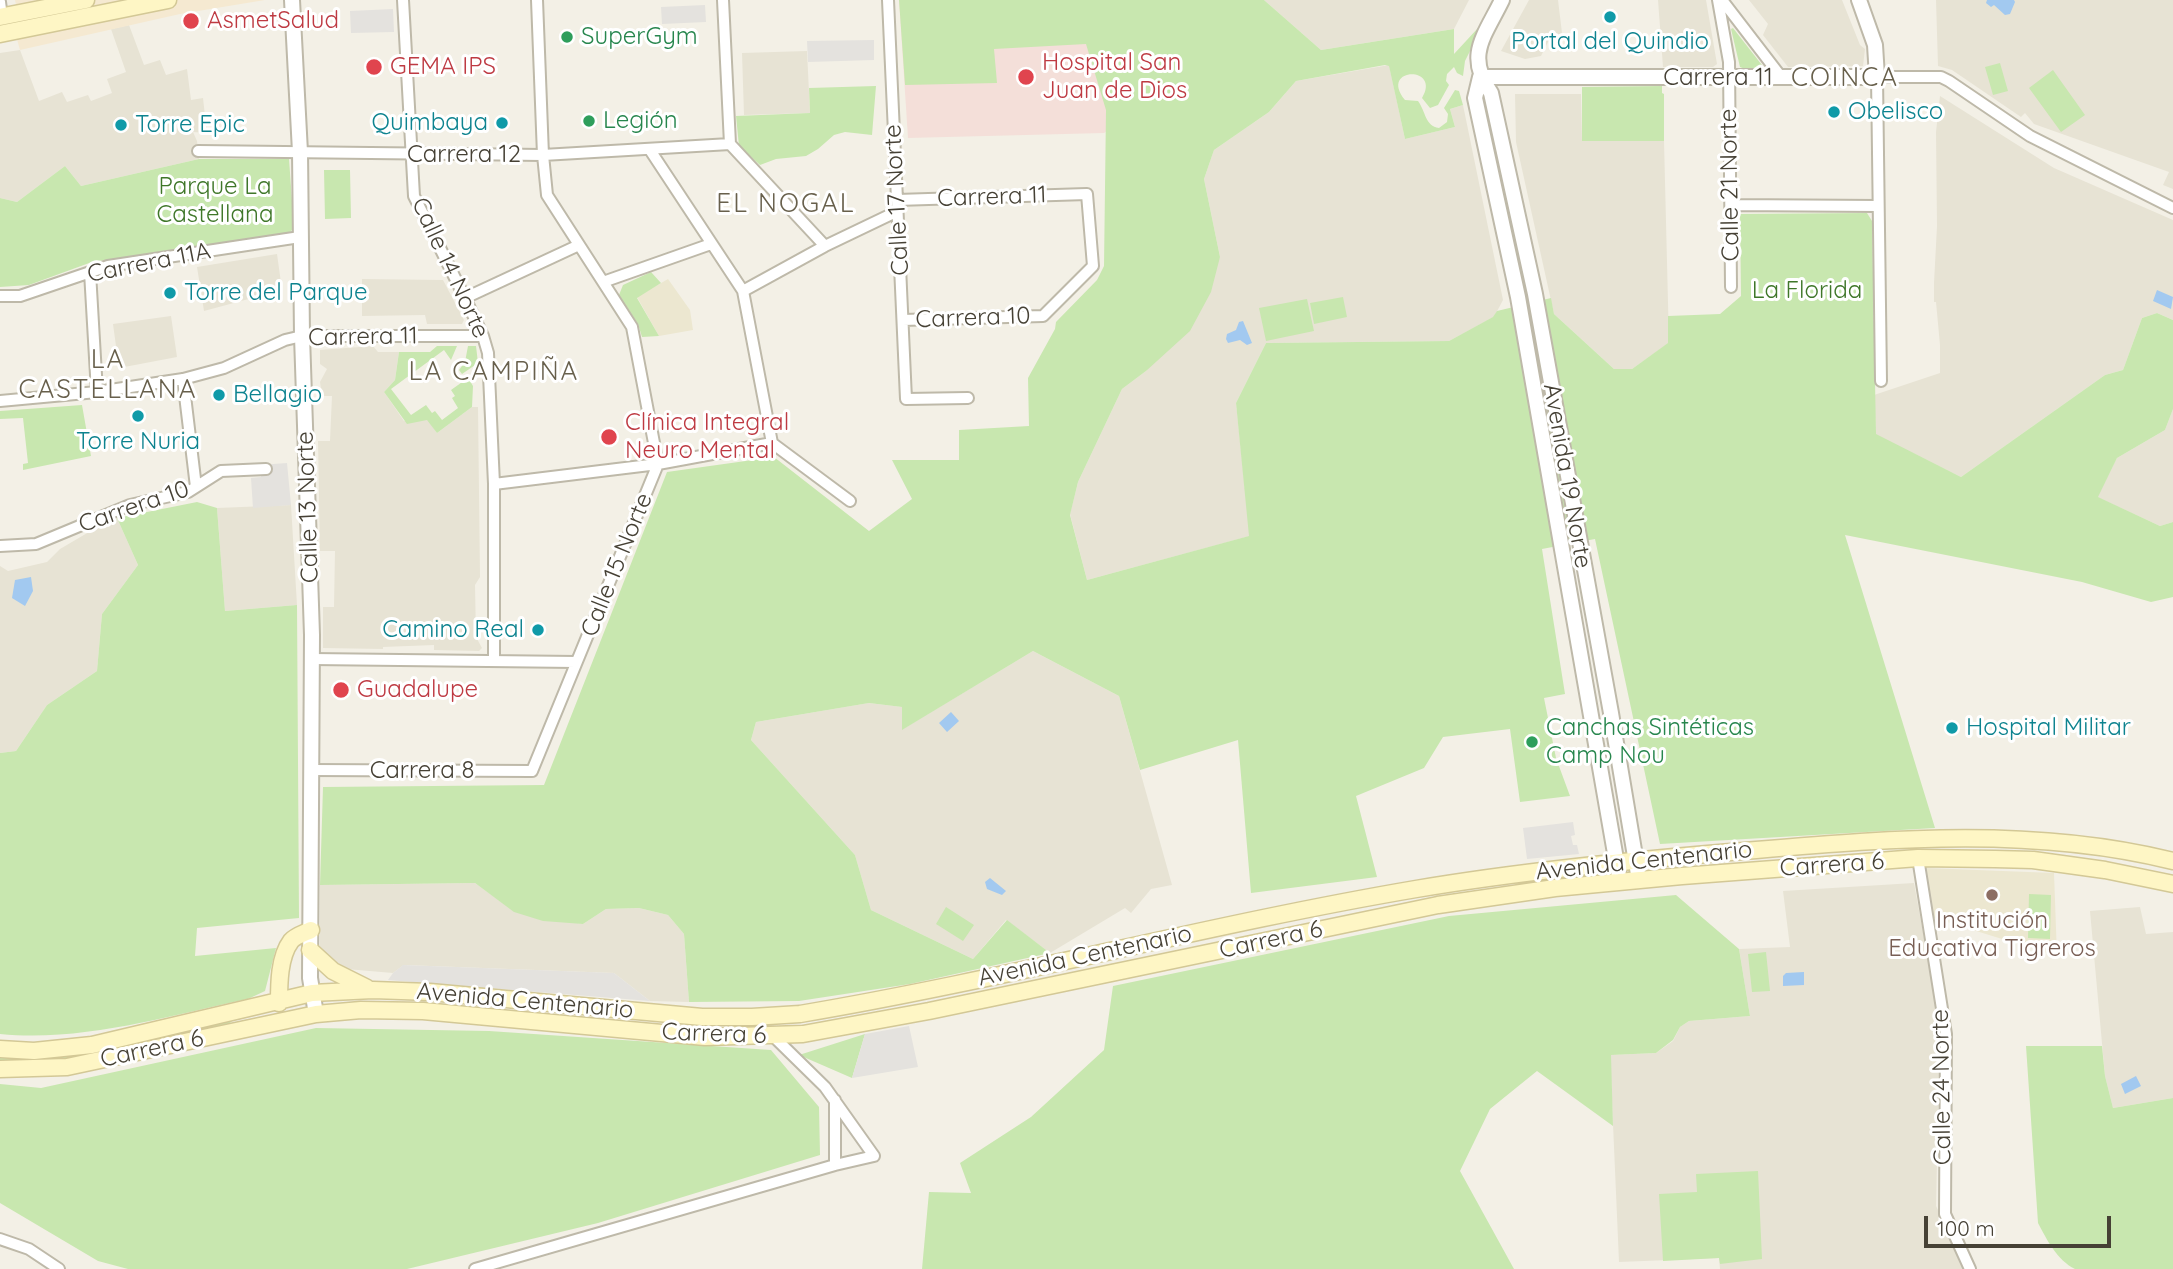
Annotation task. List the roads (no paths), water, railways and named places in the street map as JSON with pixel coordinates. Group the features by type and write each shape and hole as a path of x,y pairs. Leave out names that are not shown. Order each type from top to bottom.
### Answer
{"main road":[{"path":"1,12 86,0"},
{"path":"0,34 168,0"},
{"name":"Avenida Centenario","path":"0,1049 34,1051 92,1045 233,1011 279,1003 312,993 373,990 430,992 702,1017 800,1014 1415,889 1636,860 1879,839 1989,838 2064,843 2173,861"},
{"name":"Carrera 6","path":"0,1069 67,1067 316,1014 361,1010 423,1011 705,1037 803,1034 929,1011 1438,905 1555,888 1639,880 1917,858 1995,859 2062,864 2141,876 2173,884"},
{"path":"279,1003 279,982 285,955 292,940 311,929"},
{"path":"310,950 340,975 373,990"}],"street":[{"name":"Calle 13 Norte","path":"292,0 300,152 312,659 310,950 316,1014"},
{"name":"Calle 14 Norte","path":"402,0 414,196 466,298 488,354 494,484 494,661"},
{"name":"Calle 15 Norte","path":"532,771 658,464 632,327 547,195 537,0"},
{"path":"723,0 730,144 825,246"},
{"name":"Calle 17 Norte","path":"888,0 906,399 968,398"},
{"name":"Avenida 19 Norte","path":"1502,0 1480,47 1477,64 1480,77 1491,93 1535,294 1639,880"},
{"name":"Calle 21 Norte","path":"1720,0 1729,62 1731,288"},
{"name":"Calle 21 Norte","path":"1720,0 1782,78"},
{"path":"1859,0 1875,45 1878,77 1881,382"},
{"name":"Carrera 11","path":"1480,77 1941,78 2029,136 2173,208"},
{"name":"Avenida 19 Norte","path":"1480,77 1475,98 1518,297 1620,882"},
{"name":"Carrera 12","path":"198,151 543,155 730,144"},
{"path":"650,150 743,291 772,443 850,501"},
{"name":"Carrera 11","path":"743,291 898,205 1087,194 1093,267 1043,316"},
{"path":"1731,205 1878,206"},
{"name":"Carrera 11A","path":"0,296 20,296 108,266 300,237"},
{"path":"603,282 711,244"},
{"path":"466,298 579,245"},
{"path":"90,272 97,392"},
{"name":"Carrera 10","path":"903,320 1043,316"},
{"name":"Carrera 11","path":"0,401 97,392 183,379 224,368 285,340 303,336 483,336"},
{"path":"183,379 196,487"},
{"path":"494,484 658,464 772,443"},
{"name":"Carrera 10","path":"0,546 36,544 130,505 188,492 221,471 266,469"},
{"path":"312,659 576,662"},
{"name":"Carrera 8","path":"311,770 532,771"},
{"path":"2062,864 2064,843"},
{"name":"Calle 24 Norte","path":"1917,858 1946,1034 1945,1214 1970,1269"},
{"path":"475,1269 874,1156 824,1087 773,1036"},
{"path":"835,1101 835,1165"},
{"path":"0,1239 29,1249 60,1269"}],"water":[{"path":"1987,0 2015,2 2010,14 2005,15 1994,5 1991,7 1986,3"},
{"path":"2157,290 2173,297 2171,309 2153,301"},
{"path":"1243,321 1252,343 1247,345 1240,340 1228,343 1227,334 1236,330 1239,322"},
{"path":"31,577 33,591 25,606 12,598 15,580"},
{"path":"951,712 959,721 947,732 939,723"},
{"path":"990,878 1006,891 1002,895 987,889 985,882"},
{"path":"1804,972 1804,985 1783,986 1783,976 1786,973"},
{"path":"2136,1076 2141,1086 2125,1094 2121,1084"}],"place":[{"name":"Portal del Quindio","path":"1610,17"},
{"name":"AsmetSalud","path":"191,21"},
{"name":"SuperGym","path":"567,37"},
{"name":"GEMA IPS","path":"374,67"},
{"name":"Hospital San Juan de Dios","path":"1026,77"},
{"name":"Obelisco","path":"1834,112"},
{"name":"Legión","path":"589,121"},
{"name":"Quimbaya","path":"502,123"},
{"name":"Torre Epic","path":"121,125"},
{"name":"Torre del Parque","path":"170,293"},
{"name":"Bellagio","path":"219,395"},
{"name":"Torre Nuria","path":"138,416"},
{"name":"Clínica Integral Neuro Mental","path":"609,437"},
{"name":"Camino Real","path":"538,630"},
{"name":"Guadalupe","path":"341,690"},
{"name":"Hospital Militar","path":"1952,728"},
{"name":"Canchas Sintéticas Camp Nou","path":"1532,742"},
{"name":"Institución Educativa Tigreros","path":"1992,895"}],"district":[{"name":"COINCA","path":"1845,78"},
{"name":"EL NOGAL","path":"786,204"},
{"name":"LA CAMPIÑA","path":"494,372"},
{"name":"LA CASTELLANA","path":"108,375"}],"park label":[{"name":"Parque La Castellana","path":"215,201"},
{"name":"La Florida","path":"1807,291"}]}
